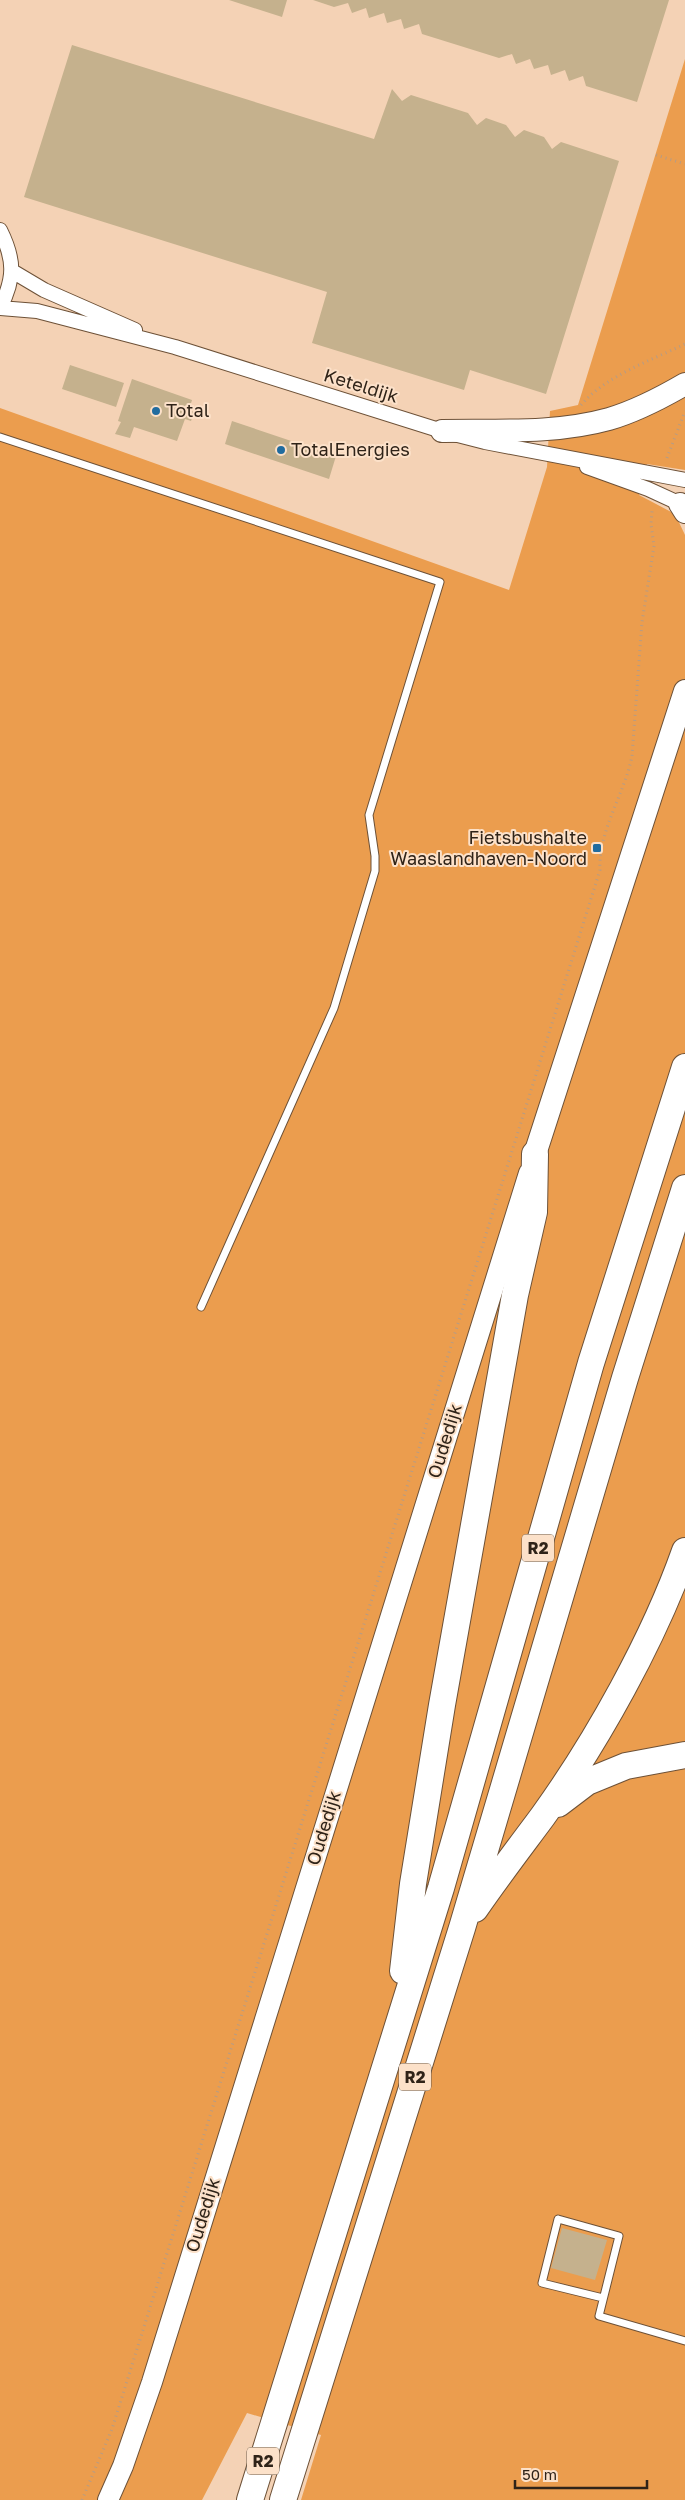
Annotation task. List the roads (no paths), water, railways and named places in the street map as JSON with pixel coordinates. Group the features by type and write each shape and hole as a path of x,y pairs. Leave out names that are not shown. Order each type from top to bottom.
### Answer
{"highway":[{"name":"R2","path":"250,2500 441,1888 591,1363 685,1066"},
{"name":"R2","path":"396,2032 413,1884 442,1705 515,1295 534,1212 535,1154"},
{"name":"R2","path":"283,2500 462,1928 625,1378 685,1188"},
{"name":"R2","path":"462,1928 543,1816 621,1688 659,1616 685,1551"},
{"name":"R2","path":"543,1816 587,1782 626,1766 685,1754"}],"main road":[{"path":"442,431 530,430 608,419 642,408 685,384"},
{"path":"535,1154 685,691"}],"street":[{"name":"Keteldijk","path":"0,230 9,248 12,271 9,290 0,308 37,311 175,347 442,431 485,442 685,480"},
{"name":"Keteldijk","path":"12,271 44,290 175,347"},
{"name":"Keteldijk","path":"539,452 613,475 683,507"},
{"name":"Oudedijk","path":"108,2500 123,2466 154,2373 535,1154"}],"lane":[{"path":"0,438 440,582 369,815 375,856 375,871 334,1008 201,1307"},
{"path":"603,2298 542,2283 558,2220 618,2236 599,2316 685,2341"}],"place":[{"name":"Total","path":"156,411"},
{"name":"TotalEnergies","path":"281,450"},
{"name":"Fietsbushalte Waaslandhaven-Noord","path":"597,848"}]}
